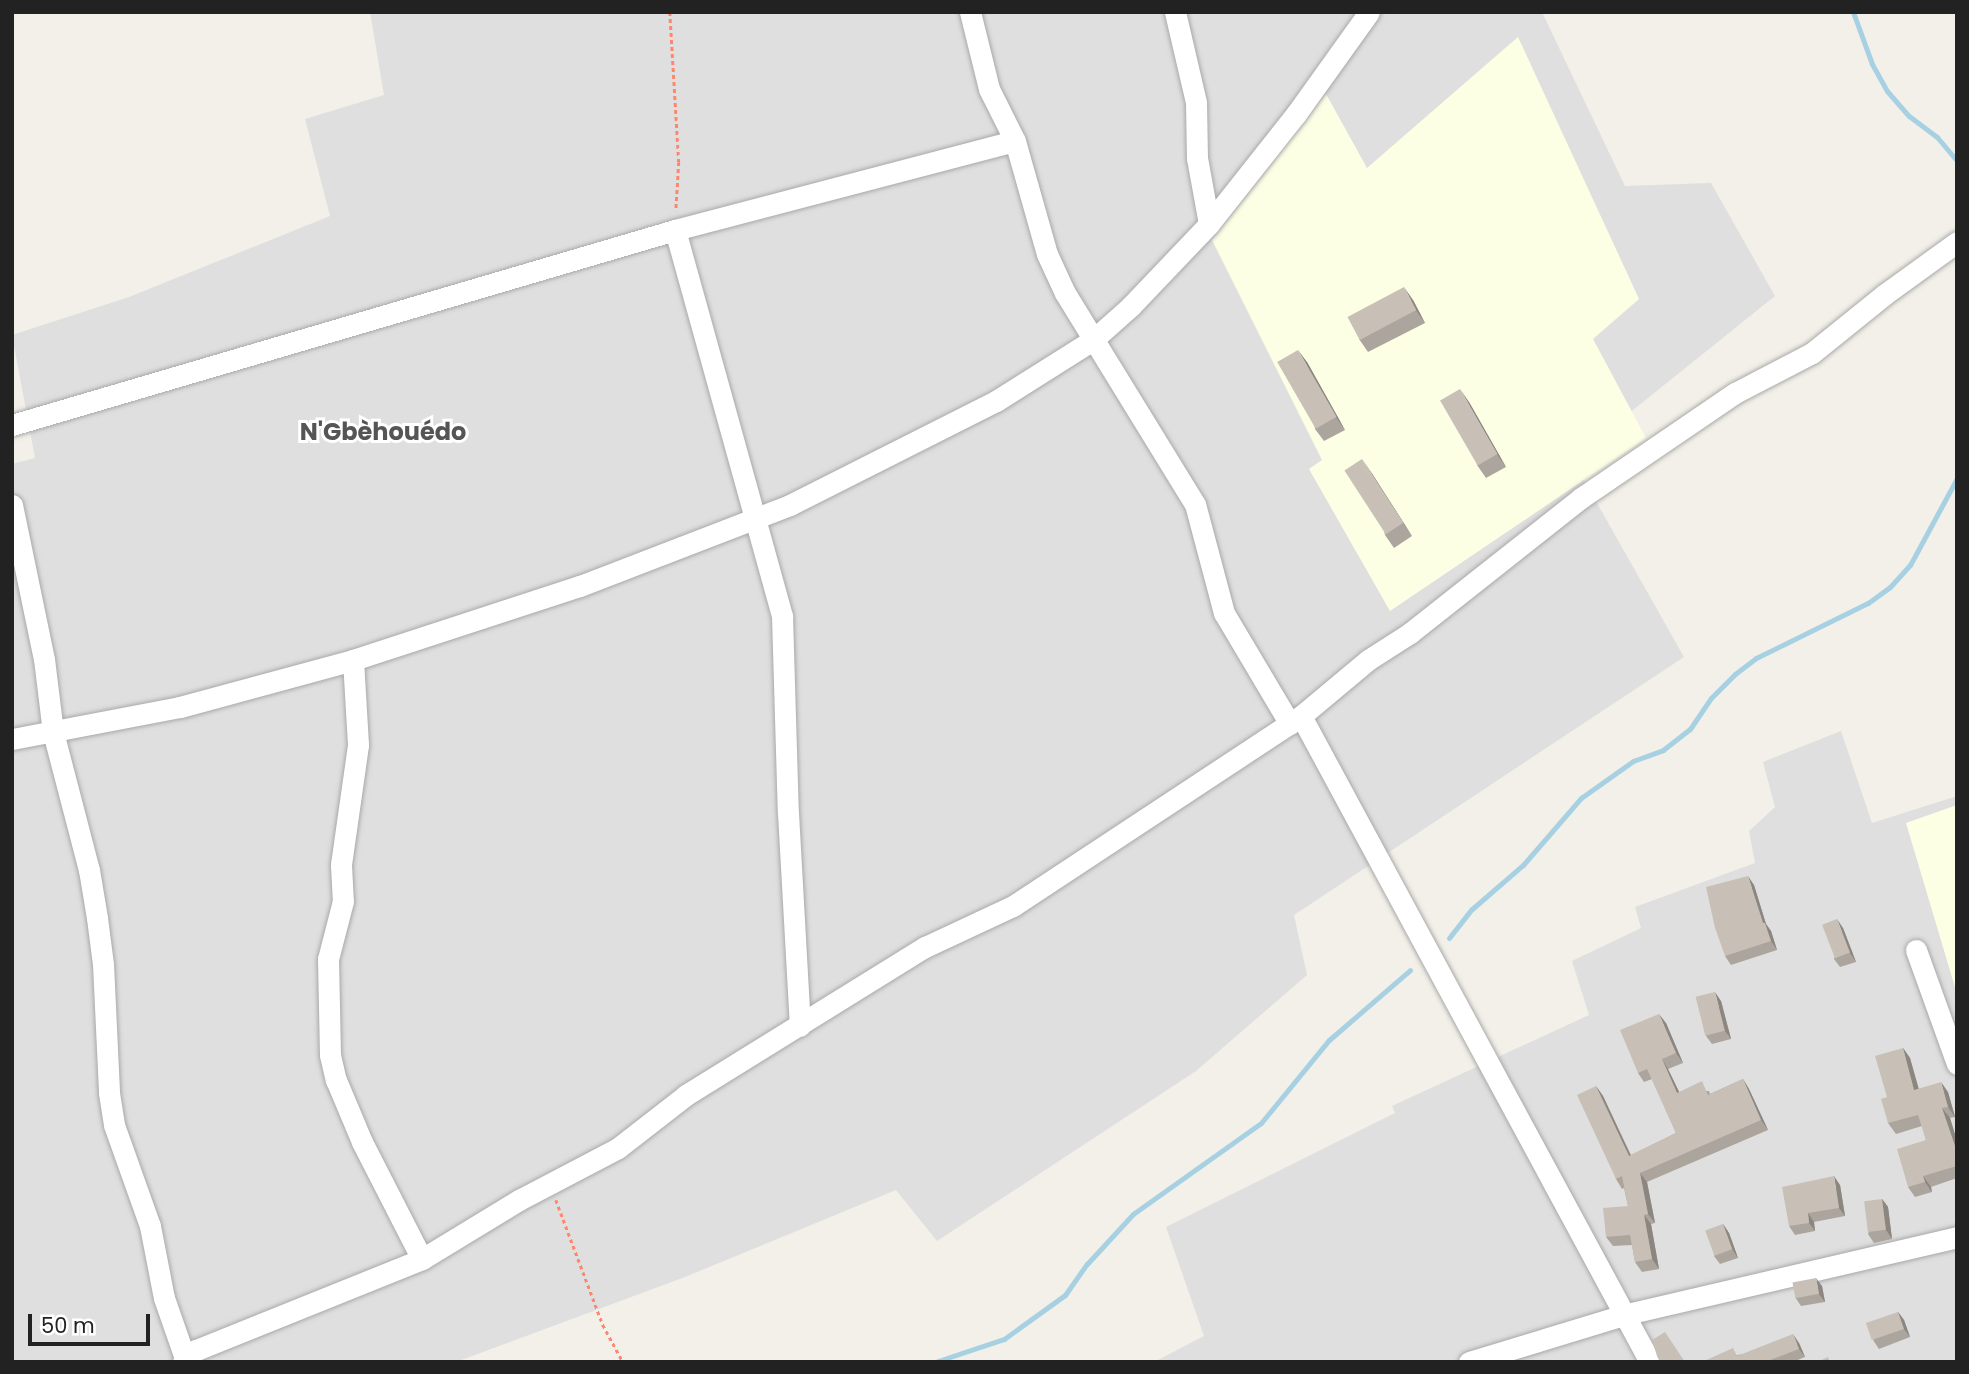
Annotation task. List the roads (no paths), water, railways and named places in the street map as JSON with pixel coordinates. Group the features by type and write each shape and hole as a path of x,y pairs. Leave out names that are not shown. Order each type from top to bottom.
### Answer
{"street":[{"path":"970,12 989,89 1015,141 1047,254 1065,293 1195,504 1224,614 1295,720 1627,1314 1650,1362"},
{"path":"1175,12 1196,102 1197,158 1209,223"},
{"path":"12,739 180,707 353,660 580,586 756,520 996,401 1094,340 1131,306 1209,223 1296,114 1369,12"},
{"path":"12,425 676,230 1015,141"},
{"path":"676,230 782,616 788,813 800,1026"},
{"path":"12,505 44,659 53,732 89,870 97,918 103,964 108,1093 114,1125 150,1226 164,1298 185,1361 196,1350 422,1259 618,1148 686,1095 925,947 1013,906 1295,720 1368,660 1410,634 1581,498 1735,393 1812,353 1885,294 1957,242"},
{"path":"353,660 358,746 341,865 343,901 328,959 330,1055 335,1080 362,1142 422,1259"},
{"path":"1916,950 1957,1064"},
{"path":"1469,1362 1627,1314 1957,1237"}],"waterway":[{"path":"1853,12 1872,64 1887,91 1909,116 1937,137 1957,161"},
{"path":"1449,938 1472,909 1523,865 1581,798 1633,761 1663,750 1690,729 1711,698 1735,674 1756,658 1868,603 1890,587 1910,565 1957,478"},
{"path":"935,1362 1004,1339 1065,1295 1087,1264 1133,1214 1261,1123 1329,1040 1410,970"}],"district":[{"name":"N'Gbèhouédo","path":"383,432"}]}
